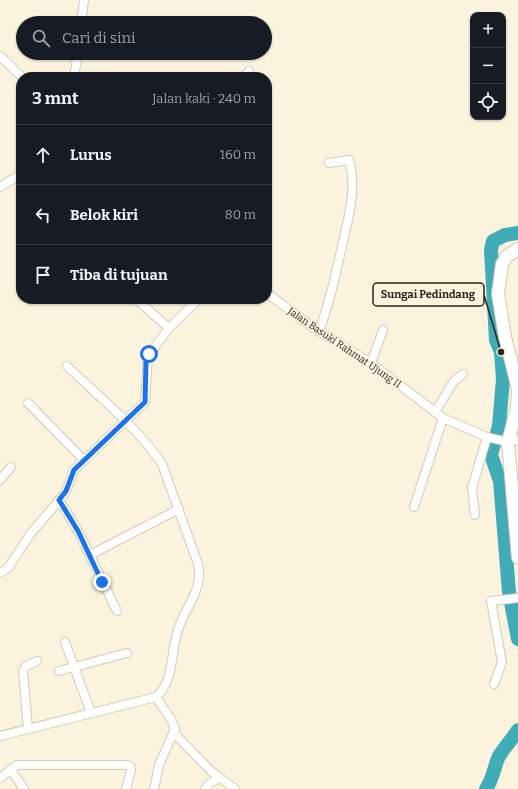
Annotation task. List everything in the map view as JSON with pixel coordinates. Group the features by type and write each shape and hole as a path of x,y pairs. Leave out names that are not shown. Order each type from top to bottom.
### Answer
{"street":[{"path":"82,16 84,0"},
{"path":"0,56 17,72"},
{"path":"75,72 77,60"},
{"path":"319,332 336,279 353,198 353,176 349,160 329,163"},
{"path":"0,187 16,177"},
{"path":"518,249 507,256 502,264 498,294 505,337 518,389 517,407 508,440 518,558"},
{"name":"Jalan Basuki Rahmat Ujung II","path":"272,297 319,332 371,363 443,418 488,438 508,440"},
{"path":"142,304 168,328"},
{"path":"0,573 8,568 31,533 66,491 72,473 145,402 147,358 168,328 194,304"},
{"path":"371,363 383,330"},
{"path":"0,736 156,697 162,692 170,674 177,631 197,590 200,579 198,564 162,464 155,453 124,421 67,366"},
{"path":"435,412 454,381 462,374"},
{"path":"28,403 84,460"},
{"path":"414,506 443,418"},
{"path":"475,515 472,488 488,438"},
{"path":"0,480 11,467"},
{"path":"59,500 78,531 117,611"},
{"path":"90,555 179,509"},
{"path":"494,684 502,662 491,601 517,598"},
{"path":"65,642 91,713"},
{"path":"59,671 127,653"},
{"path":"28,729 23,671 26,666 37,661"},
{"path":"154,789 159,765 164,751 174,733 175,725 156,697"},
{"path":"174,733 219,778 235,789"},
{"path":"0,778 17,765 127,765 130,766 131,770 126,789"},
{"path":"11,770 24,789"},
{"path":"205,789 210,783 219,778"}],"waterway":[{"path":"518,233 505,235 493,241 491,250 496,340 501,352 503,379 499,426 491,455 500,481 509,592 518,639"},
{"path":"486,789 499,756 518,730"}],"place":[{"name":"Sungai Pedindang","path":"501,352"}],"route":[{"path":"102,582 84,542 59,500 66,491 72,473 81,462 145,402 146,363 149,354"}]}
